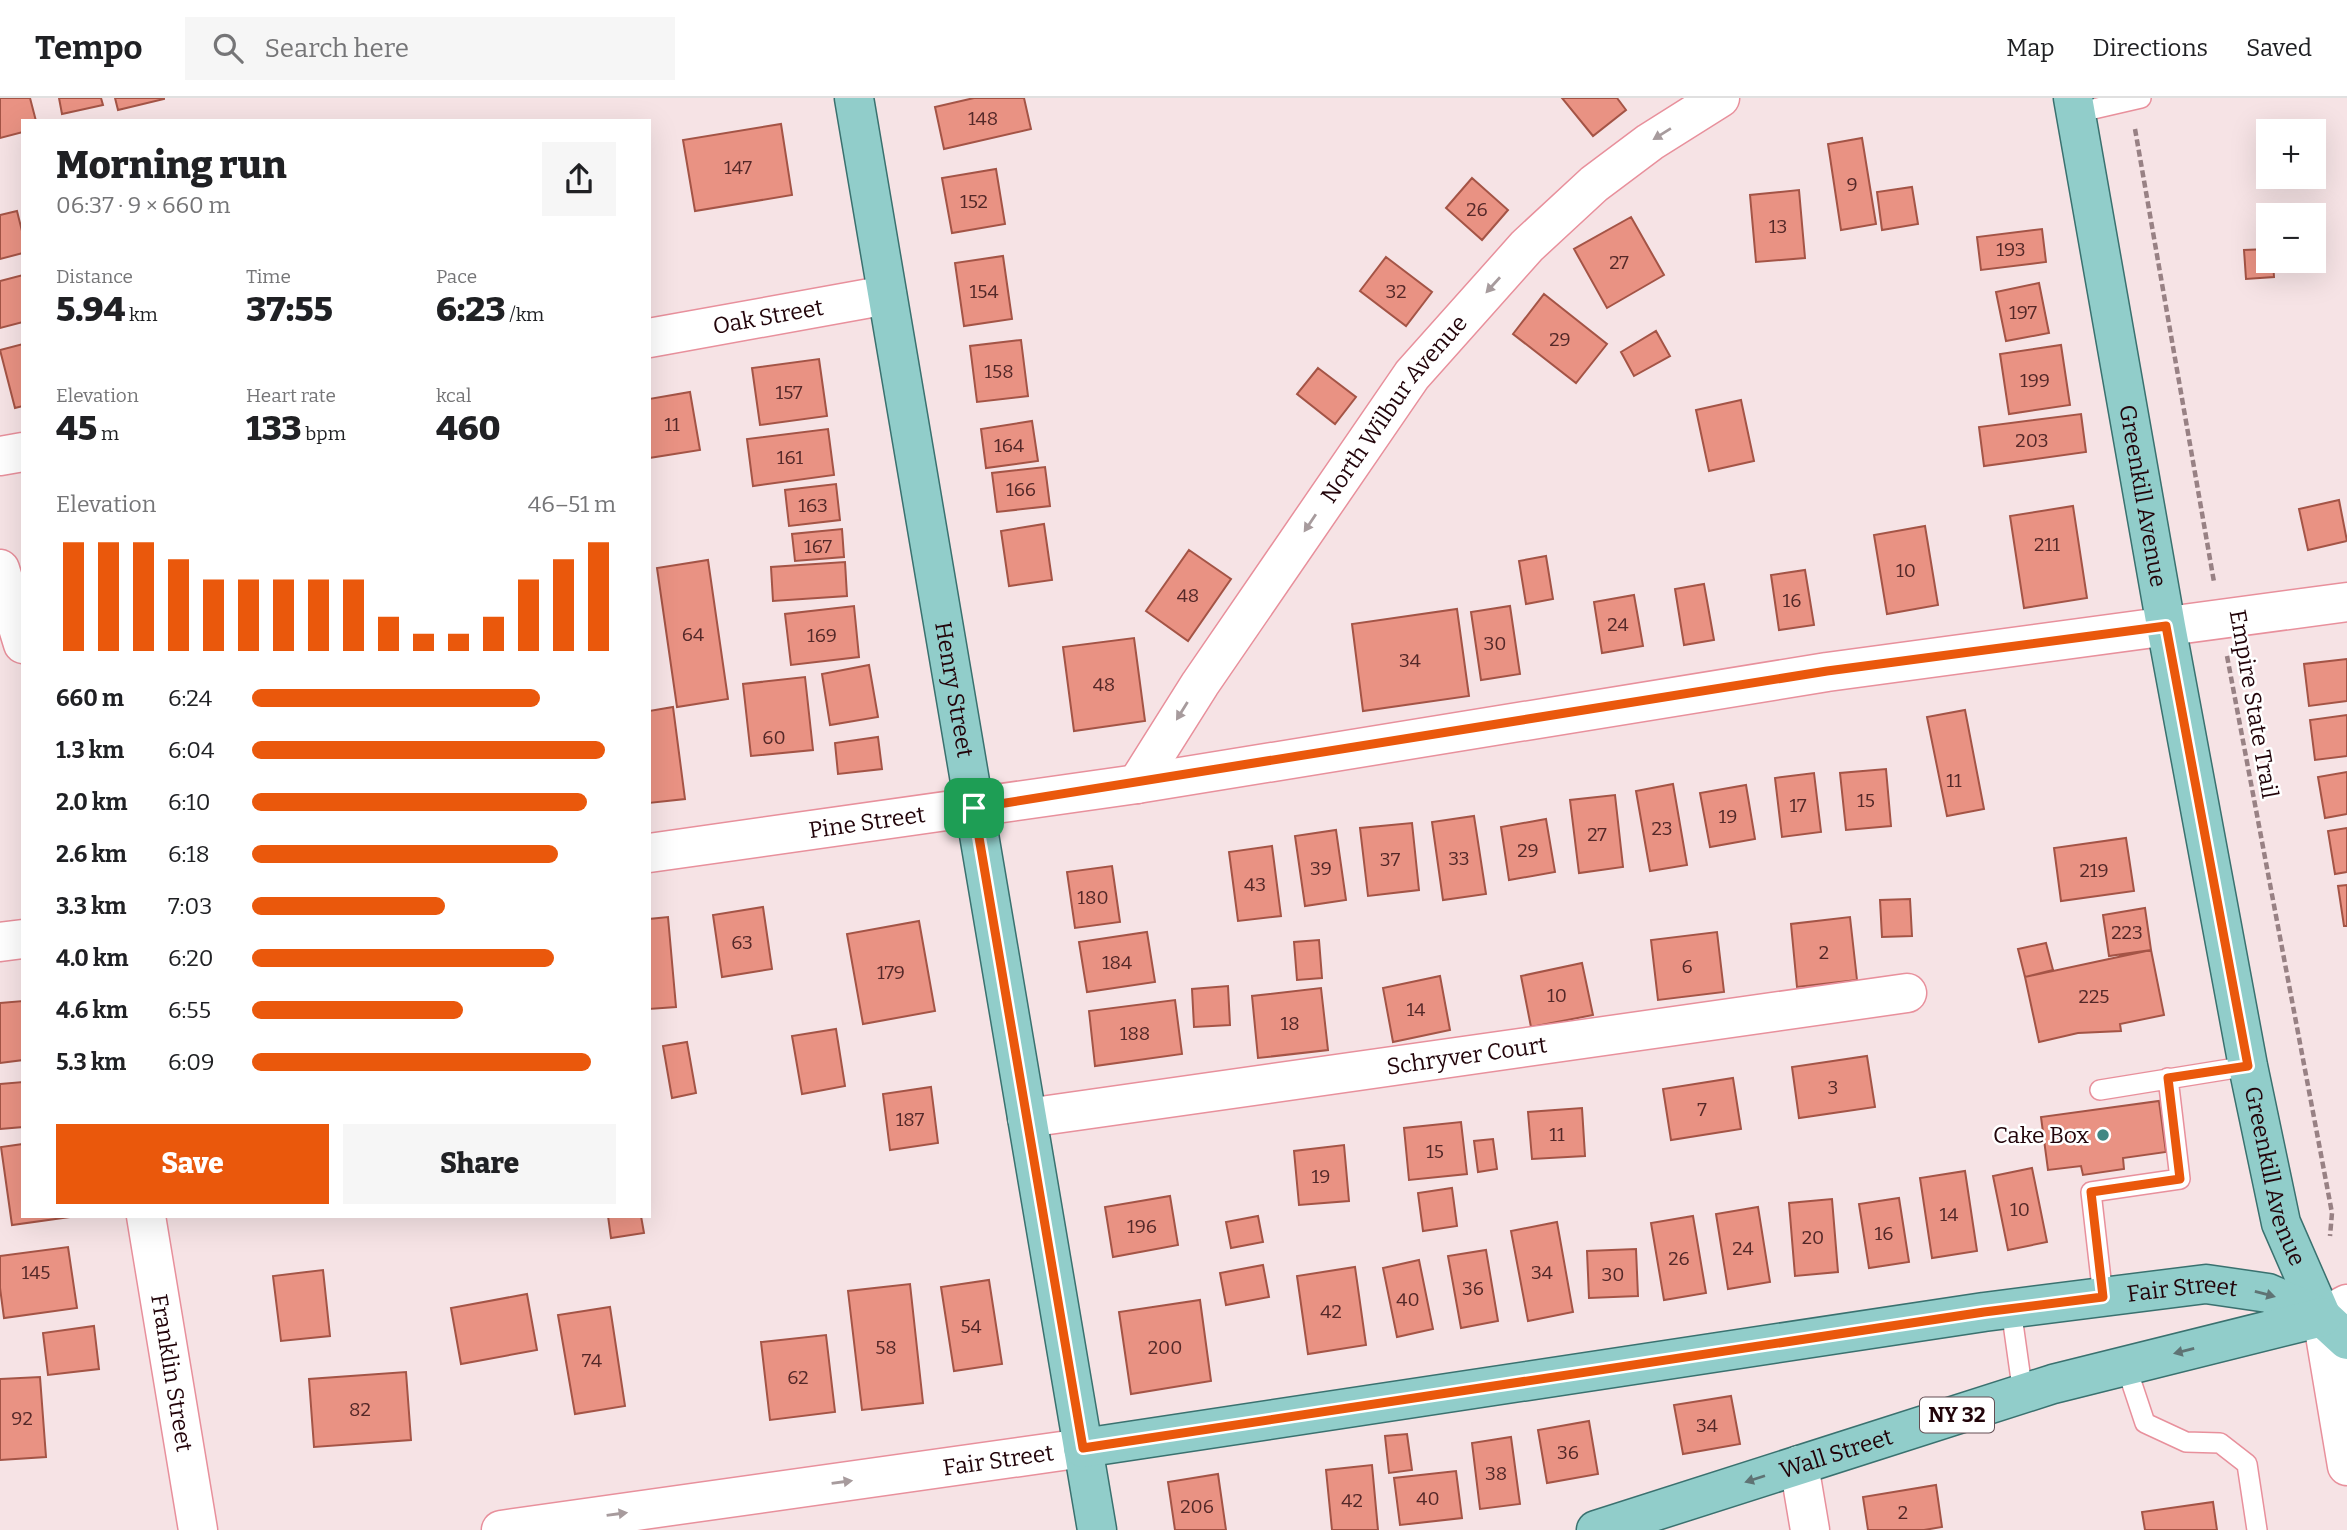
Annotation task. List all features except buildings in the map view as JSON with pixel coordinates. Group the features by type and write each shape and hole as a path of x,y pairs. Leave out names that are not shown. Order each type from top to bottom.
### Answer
{"main road":[{"name":"Henry Street","path":"854,98 1097,1530"},
{"name":"Greenkill Avenue","path":"2074,105 2166,626 2280,1223 2339,1321"},
{"name":"Fair Street","path":"1083,1448 2011,1309 2206,1284 2268,1293 2339,1321"},
{"name":"Wall Street","path":"1596,1530 2023,1394 2126,1366 2339,1321"}],"street":[{"name":"North Wilbur Avenue","path":"1137,784 1200,684 1412,374 1527,246 1594,184 1650,142 1720,98"},
{"name":"Oak Street","path":"651,338 887,295"},
{"path":"0,456 21,452"},
{"path":"0,569 21,637"},
{"name":"Pine Street","path":"651,853 1137,784 1827,671 2347,602"},
{"path":"0,942 21,939"},
{"name":"Schryver Court","path":"1027,1118 1907,993"},
{"name":"Franklin Street","path":"146,1218 198,1530"},
{"name":"Greenkill Avenue","path":"2339,1321 2347,1466"},
{"name":"Fair Street","path":"501,1530 1083,1448"},
{"path":"1799,1465 1810,1530"}],"lane":[{"path":"2074,105 2135,99"},
{"path":"2099,1090 2248,1066"},
{"path":"2103,1297 2091,1192 2180,1179 2168,1078"},
{"path":"2011,1309 2023,1394"},
{"path":"2126,1366 2145,1423 2186,1442 2220,1443 2247,1464 2257,1530"}],"path":[{"name":"Empire State Trail","path":"2135,99 2221,619 2332,1213 2330,1239"}],"place":[{"name":"Cake Box","path":"2103,1135"}],"route":[{"path":"2166,626 2248,1066 2168,1078 2180,1179 2091,1192 2103,1297 1984,1312 1083,1448 974,808 1137,784 1827,671 2166,626"}]}
